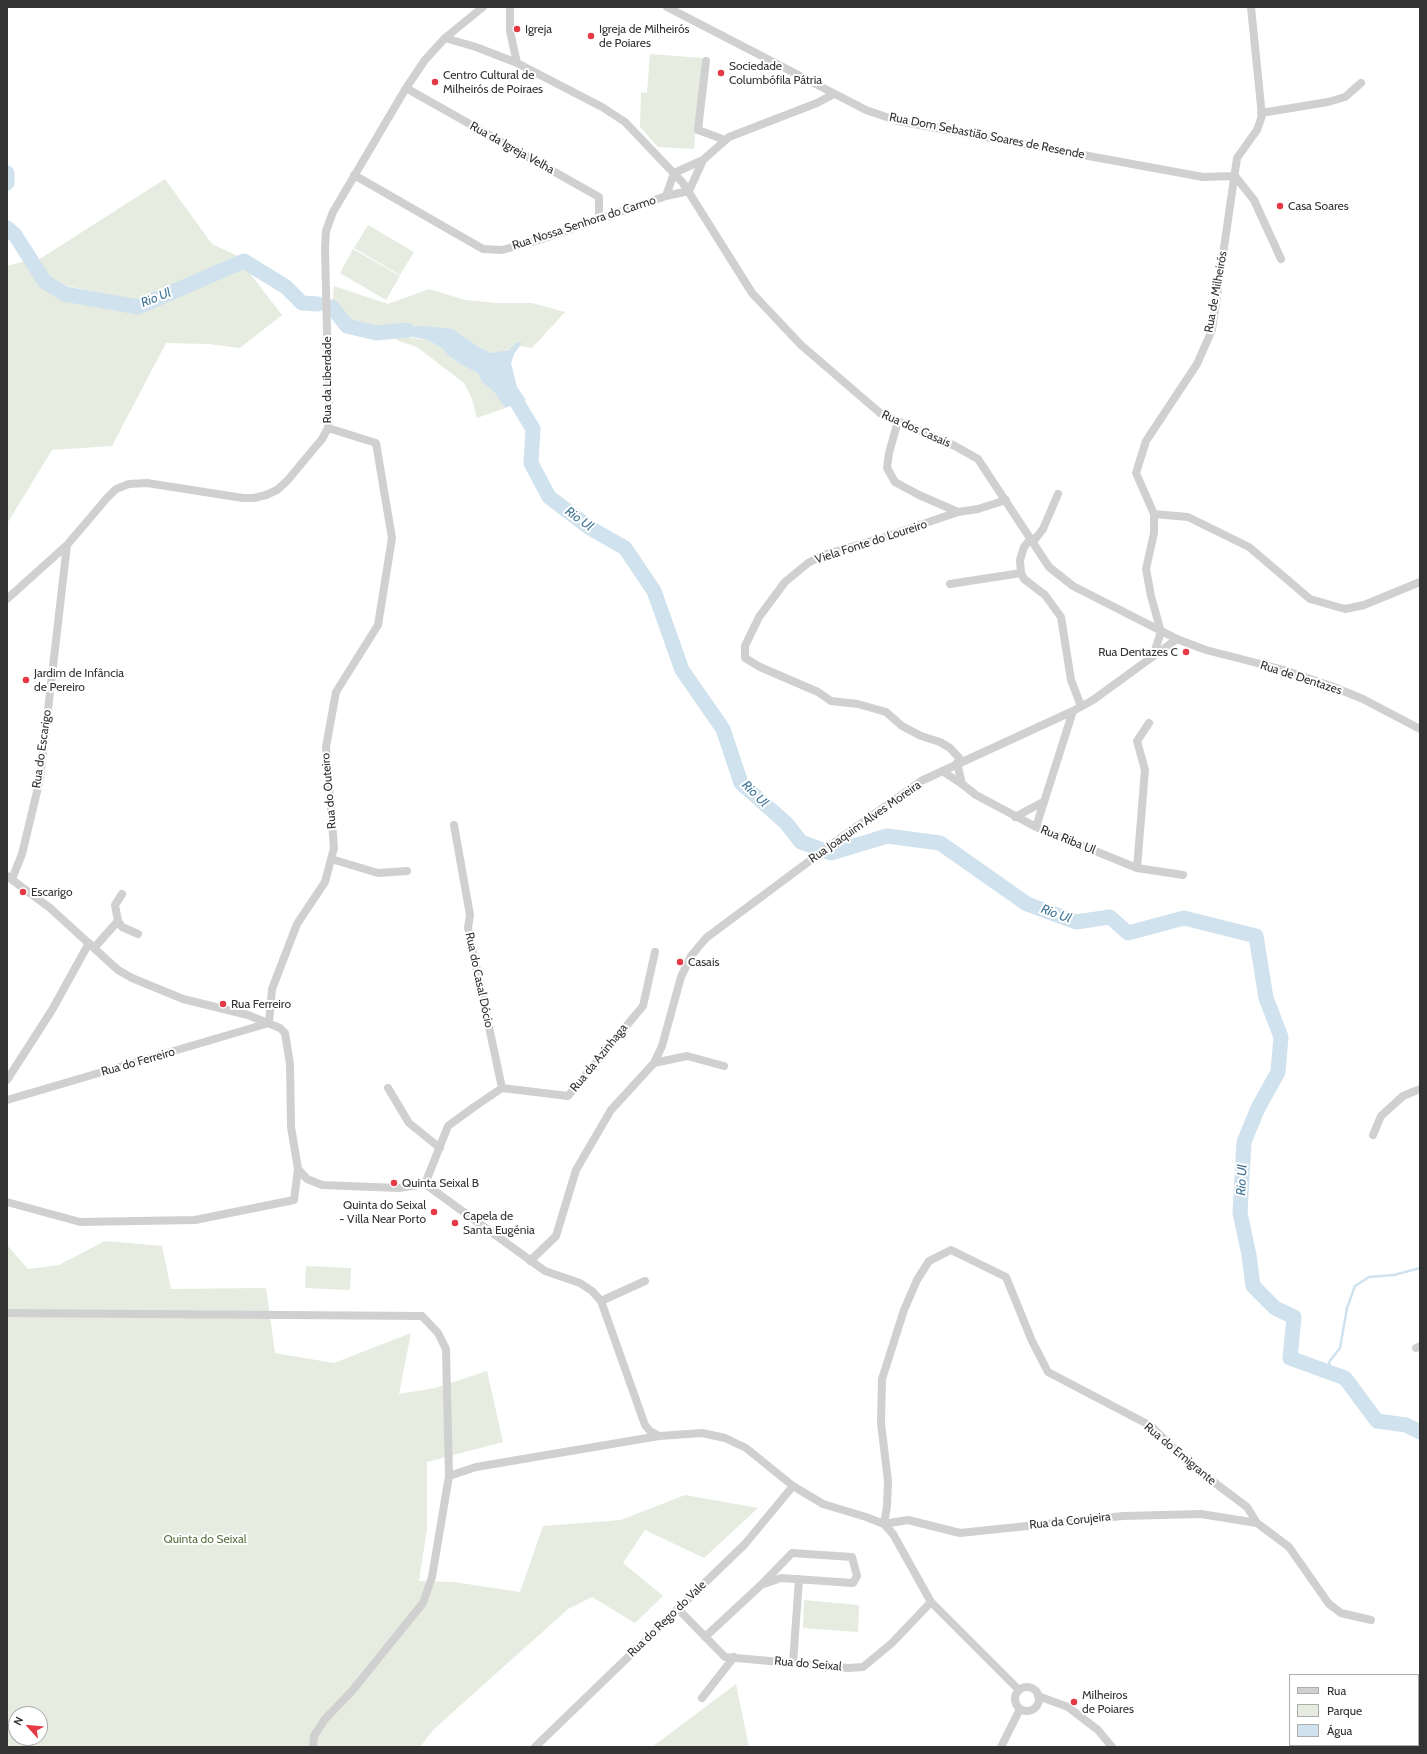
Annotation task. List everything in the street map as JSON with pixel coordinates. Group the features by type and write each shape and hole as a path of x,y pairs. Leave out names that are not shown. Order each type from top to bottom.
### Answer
{"street":[{"name":"Rua da Liberdade","path":"7,599 67,545 107,498 116,490 129,484 147,484 243,498 254,498 277,490 288,481 322,439 328,428 329,412 325,249 326,231 333,212 424,60 445,38 483,7"},
{"path":"506,7 517,63"},
{"path":"509,23 510,7"},
{"name":"Rua Dom Sebastião Soares de Resende","path":"667,7 866,110 898,122 1203,177 1235,176"},
{"name":"Rua de Milheirós","path":"1162,632 1151,596 1146,569 1154,533 1154,514 1136,473 1146,441 1197,364 1212,330 1237,158 1257,130 1261,113 1251,7"},
{"name":"Rua dos Casais","path":"445,38 476,47 517,63 602,107 625,122 683,182 752,293 801,345 880,413 955,446 978,459 1049,567 1073,586 1177,639"},
{"path":"706,62 698,130 725,140"},
{"path":"1261,113 1328,102 1345,97 1362,83"},
{"name":"Rua da Igreja Velha","path":"406,88 600,197 599,218"},
{"path":"674,173 703,160 729,137 817,103 834,94"},
{"path":"689,192 703,160"},
{"name":"Rua Nossa Senhora do Carmo","path":"666,196 674,173"},
{"name":"Rua Nossa Senhora do Carmo","path":"354,175 483,249 502,250 542,239 666,196 689,192"},
{"path":"1235,176 1254,200 1281,258"},
{"path":"898,421 889,453 887,468 895,482 919,495 958,512 978,509 1006,500"},
{"name":"Rua do Outeiro","path":"269,1023 272,989 297,924 325,882 334,848 326,747 336,692 378,625 392,538 376,443 328,428"},
{"path":"1058,494 1043,530 1024,546 1020,560 1021,573 1024,579 1045,595 1061,617 1071,680 1081,706"},
{"name":"Viela Fonte do Loureiro","path":"958,512 882,538 822,556 808,563 785,582 760,617 745,646 745,658 760,667 818,692 831,700 858,704 886,712 902,726 921,736 945,745 960,762"},
{"path":"1154,514 1188,517 1249,547 1310,599 1345,609 1364,605 1420,582"},
{"name":"Rua do Escarigo","path":"10,878 22,854 40,779 67,545"},
{"path":"950,584 1021,573"},
{"path":"1153,656 1162,632"},
{"name":"Rua Joaquim Alves Moreira","path":"530,1261 556,1236 576,1170 610,1110 654,1063 662,1046 681,977 691,956 706,938 839,839 921,781 942,770 1073,711 1093,700 1177,639"},
{"name":"Rua de Dentazes","path":"1177,639 1206,650 1284,670 1331,686 1363,699 1420,729"},
{"path":"1036,827 1073,711"},
{"path":"1137,868 1146,770 1137,741 1148,723"},
{"path":"960,762 962,784"},
{"name":"Rua Riba Ul","path":"942,770 976,795 1036,827 1137,868 1183,875"},
{"path":"1015,817 1043,802"},
{"name":"Rua do Casal Dócio","path":"454,825 470,915 468,928 502,1088"},
{"path":"331,859 378,873 407,871"},
{"path":"7,1202 80,1222 195,1220 294,1200 298,1169 291,1127 290,1064 285,1033 280,1028 248,1015 183,999 147,986 118,970 50,908 10,878"},
{"path":"122,894 115,905 118,921 122,927 138,934"},
{"path":"7,1080 92,946 118,921"},
{"name":"Rua da Azinhaga","path":"502,1088 568,1096 642,1006 656,952"},
{"name":"Rua do Ferreiro","path":"7,1100 269,1023"},
{"path":"654,1063 687,1056 724,1066"},
{"path":"388,1088 409,1123 440,1148"},
{"path":"425,1184 448,1126 502,1088"},
{"path":"1373,1135 1381,1116 1403,1096 1420,1089"},
{"path":"298,1169 307,1179 322,1185 399,1188 425,1184 545,1271 586,1287 601,1301 643,1420 650,1431 659,1436"},
{"name":"Rua do Emigrante","path":"884,1524 887,1506 888,1481 881,1423 882,1379 904,1310 917,1280 929,1261 951,1250 1006,1277 1032,1341 1048,1372 1151,1426 1191,1465 1247,1507 1257,1523 1289,1547 1329,1604 1341,1613 1371,1620"},
{"path":"601,1301 645,1281"},
{"path":"7,1313 422,1316 438,1333 446,1349 449,1476 432,1577 423,1603 352,1691 325,1719 314,1736 313,1747"},
{"path":"449,1476 476,1467 659,1436 702,1433 725,1438 746,1448 793,1486 823,1504 884,1524 893,1534 931,1602 1019,1690"},
{"name":"Rua do Rego do Vale","path":"535,1747 744,1544 793,1486"},
{"name":"Rua da Corujeira","path":"884,1524 908,1520 960,1533 1123,1516 1201,1514 1257,1523"},
{"path":"705,1637 761,1585 792,1553 852,1557 858,1576 853,1583 781,1578 761,1585"},
{"path":"793,1663 799,1579"},
{"name":"Rua do Seixal","path":"678,1609 725,1657 848,1668 863,1667 892,1643 931,1602"},
{"path":"702,1698 734,1657"},
{"path":"1020,1709 1015,1700 1019,1690 1030,1687 1038,1696 1068,1707 1098,1730 1112,1747"},
{"path":"1020,1709 1028,1710 1035,1707 1038,1696"},
{"path":"1001,1747 1020,1709"}],"green space":[{"path":"650,54 702,58 694,149 658,147 640,127 641,92 647,93"},
{"path":"165,179 212,244 242,258 137,301 49,282 35,262"},
{"path":"368,225 414,252 400,275 354,248"},
{"path":"353,249 400,276 386,300 340,273"},
{"path":"25,261 42,285 62,298 138,312 245,267 282,315 240,348 209,344 166,343 112,446 52,450 8,522 7,266"},
{"path":"334,286 388,304 429,289 465,300 497,303 532,303 565,312 532,348 521,346 491,353 479,347 453,329 400,327 387,332 376,333 347,326 332,307"},
{"path":"387,332 428,340 443,349 460,364 478,373 482,382 494,392 505,408 477,418 472,399 464,383 417,347 399,341"},
{"name":"Quinta do Seixal","path":"105,1241 162,1246 171,1289 266,1288 275,1353 334,1363 411,1333 399,1394 435,1388 487,1371 503,1442 427,1462 427,1529 419,1581 454,1582 520,1592 543,1526 621,1520 685,1495 758,1508 704,1558 645,1530 623,1563 663,1596 635,1623 592,1597 568,1609 433,1730 420,1747 7,1747 7,1245 28,1269 59,1265"},
{"path":"306,1266 351,1268 350,1290 305,1288"},
{"path":"804,1600 859,1605 858,1632 803,1628"},
{"path":"736,1684 749,1747 652,1747"}],"water":[{"path":"422,326 453,329 479,347 491,353 509,350 517,342 522,343 514,354 511,363 517,387 526,400 505,408 494,392 482,382 478,373 460,364 443,349 428,340 387,332 400,327"}],"waterway":[{"name":"Rio Ul","path":"7,173 7,183"},
{"name":"Rio Ul","path":"7,228 15,235 45,282 65,294 138,307 244,261 286,287 302,303 318,304"},
{"path":"332,307 347,326 376,333 407,330"},
{"name":"Rio Ul","path":"507,386 533,429 531,463 549,497 590,528 625,548 654,591 682,670 723,729 741,783 786,823 801,842 831,853 887,836 940,843 1027,904 1076,922 1110,917 1128,933 1184,918 1256,936 1266,998 1281,1037 1278,1072 1258,1108 1244,1142 1240,1213 1249,1255 1253,1286 1275,1308 1294,1317 1290,1358 1345,1378 1377,1421 1406,1425 1420,1432"},
{"path":"1331,1373 1329,1362 1340,1348 1347,1308 1355,1286 1369,1277 1394,1275 1420,1268"}],"place":[{"name":"Igreja","path":"517,29"},
{"name":"Igreja de Milheirós de Poiares","path":"591,36"},
{"name":"Sociedade Columbófila Pátria","path":"721,73"},
{"name":"Centro Cultural de Milheirós de Poiraes","path":"435,82"},
{"name":"Casa Soares","path":"1280,206"},
{"name":"Rua Dentazes C","path":"1186,652"},
{"name":"Jardim de Infância de Pereiro","path":"26,680"},
{"name":"Escarigo","path":"23,892"},
{"name":"Casais","path":"680,962"},
{"name":"Rua Ferreiro","path":"223,1004"},
{"name":"Quinta Seixal B","path":"394,1183"},
{"name":"Quinta do Seixal - Villa Near Porto","path":"434,1212"},
{"name":"Capela de Santa Eugénia","path":"455,1223"},
{"name":"Milheiros de Poiares","path":"1074,1702"}]}
